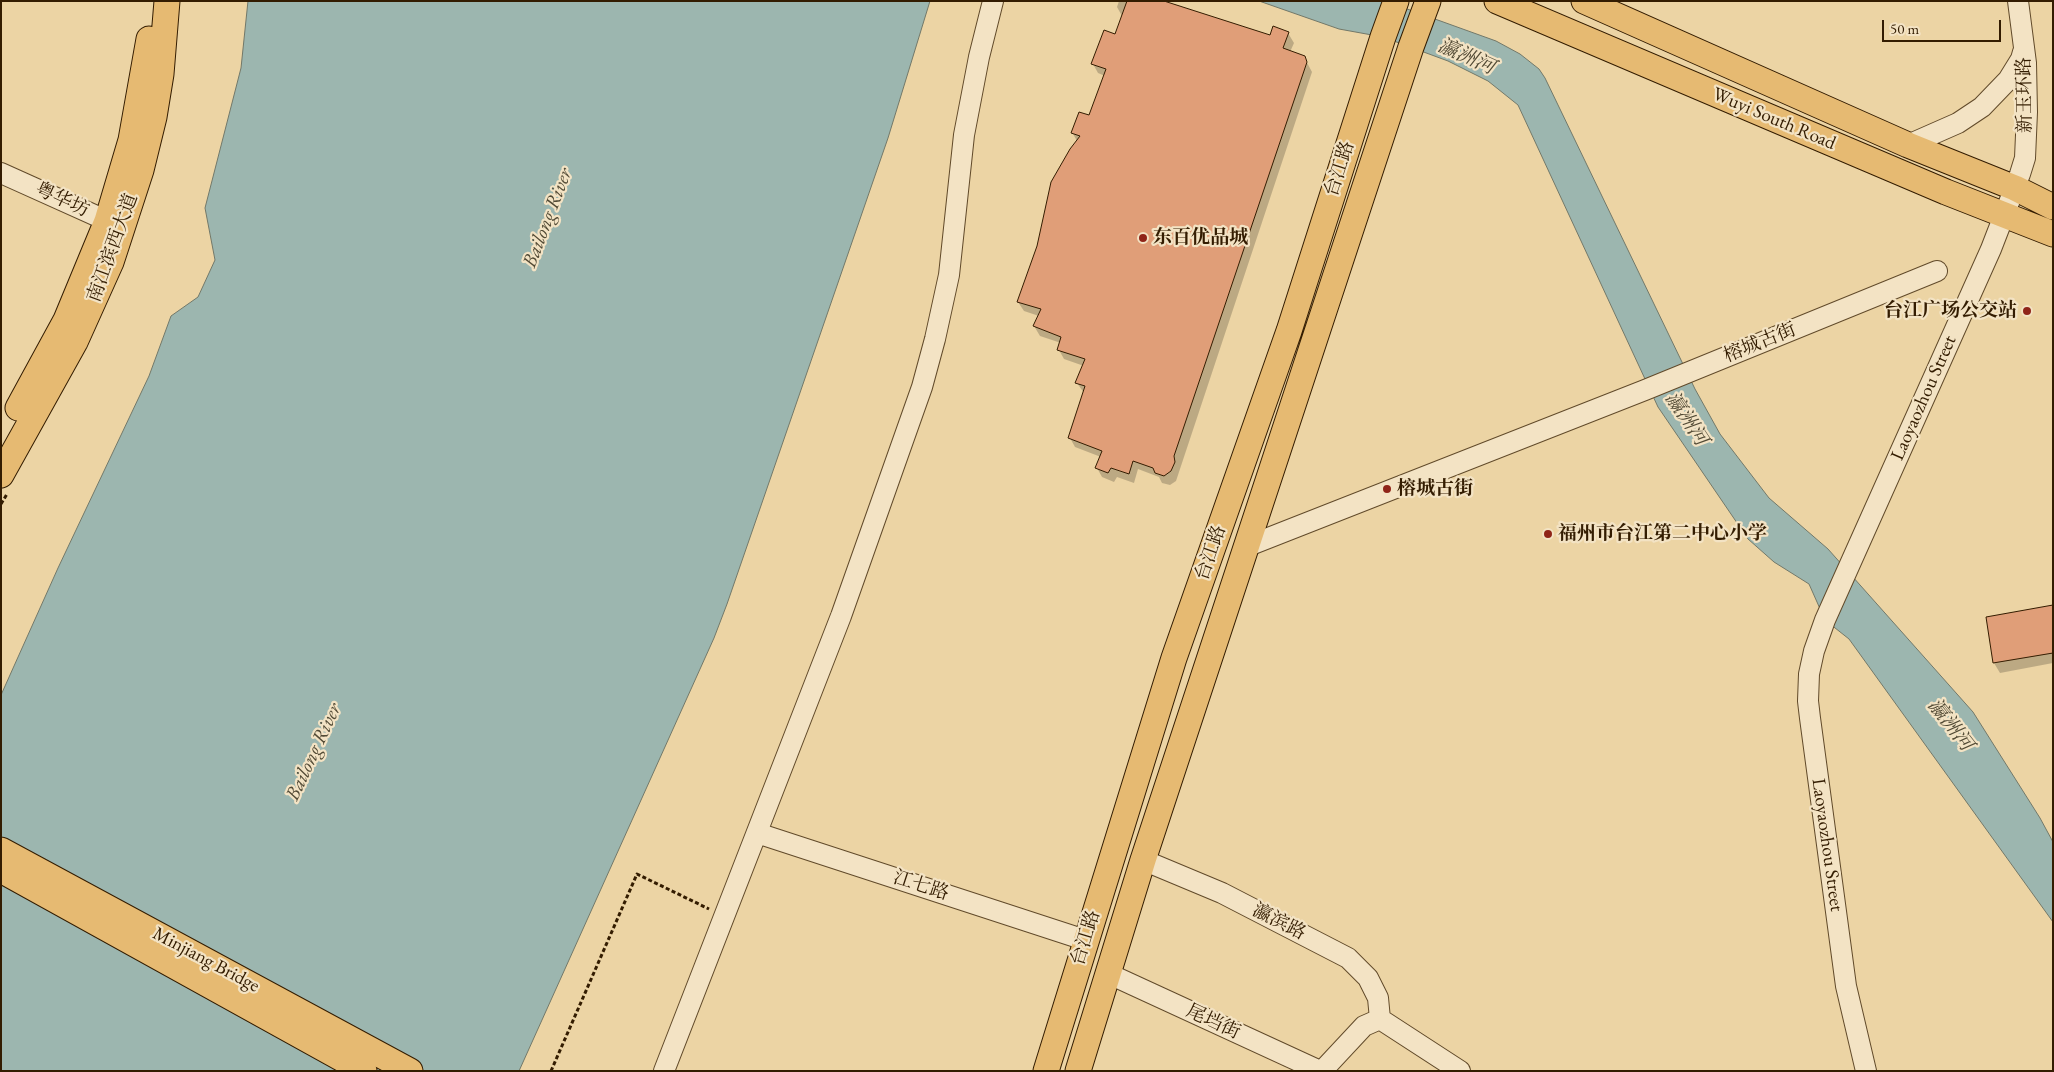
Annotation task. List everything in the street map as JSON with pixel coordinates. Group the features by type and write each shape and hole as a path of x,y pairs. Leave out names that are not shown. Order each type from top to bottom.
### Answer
{"main road":[{"name":"南江滨西大道","path":"1,475 86,319 104,279 138,111 148,49 151,1"},
{"name":"南江滨西大道","path":"1,439 66,320 141,170 162,74 168,1"},
{"name":"Wuyi South Road","path":"1497,1 1937,188 2053,234"},
{"name":"Wuyi South Road","path":"1584,1 1619,8 1908,144 2015,188 2053,207"},
{"name":"台江路","path":"1046,1071 1174,658 1289,331 1382,37 1395,3"},
{"name":"台江路","path":"1078,1071 1143,860 1425,8"},
{"name":"Minjiang Bridge","path":"1,850 410,1071"},
{"name":"Minjiang Bridge","path":"1,870 364,1071"}],"street":[{"path":"664,1071 841,616 922,386 935,339 948,275 964,134 978,57 993,1"},
{"name":"新玉环路","path":"2004,214 2025,158 2024,45 2018,1"},
{"path":"1908,144 1958,122 1982,107 2008,80 2021,60 2024,45"},
{"name":"粤华坊","path":"1,173 115,225"},
{"name":"Laoyaozhou Street","path":"1866,1071 1846,986 1808,701 1811,663 1825,620 1991,249 2004,214"},
{"name":"榕城古街","path":"1248,546 1690,372 1937,270"},
{"name":"江七路","path":"757,833 1086,940"},
{"name":"瀛滨路","path":"1143,860 1222,893 1348,958 1368,978 1378,998 1380,1019"},
{"name":"尾垱街","path":"1107,973 1321,1071"},
{"path":"1321,1071 1359,1030 1368,1023 1380,1019 1460,1071"}],"path":[{"path":"552,1071 637,874 724,916"}],"water":[{"name":"Bailong River","path":"248,1 930,1 888,138 714,638 519,1071 1,1071 1,695 58,568 149,376 171,316 198,297 215,260 205,208 241,68"},
{"name":"瀛洲河","path":"1259,1 1385,1 1496,41 1520,54 1539,69 1695,389 1720,434 1769,498 1828,549 1973,712 2040,818 2053,842 2053,922 1849,639 1825,620 1809,584 1774,562 1748,539 1658,407 1518,105 1488,81 1448,61 1383,37 1339,29"}],"building":[{"name":"东百优品城","path":"1127,1 1164,1 1270,35 1273,26 1289,32 1283,48 1305,56 1307,62 1174,456 1175,462 1171,471 1164,476 1155,473 1153,468 1133,461 1129,474 1111,468 1108,473 1095,468 1102,451 1068,438 1085,386 1075,383 1085,359 1057,350 1061,337 1033,326 1041,309 1017,302 1037,246 1051,182 1070,149 1080,136 1071,133 1079,112 1089,115 1106,69 1091,64 1104,30 1115,34"},
{"path":"2053,605 2053,653 1993,663 1986,617"}],"place":[{"name":"东百优品城","path":"1143,238"},
{"name":"台江广场公交站","path":"2027,311"},
{"name":"榕城古街","path":"1387,489"},
{"name":"福州市台江第二中心小学","path":"1548,534"}]}
